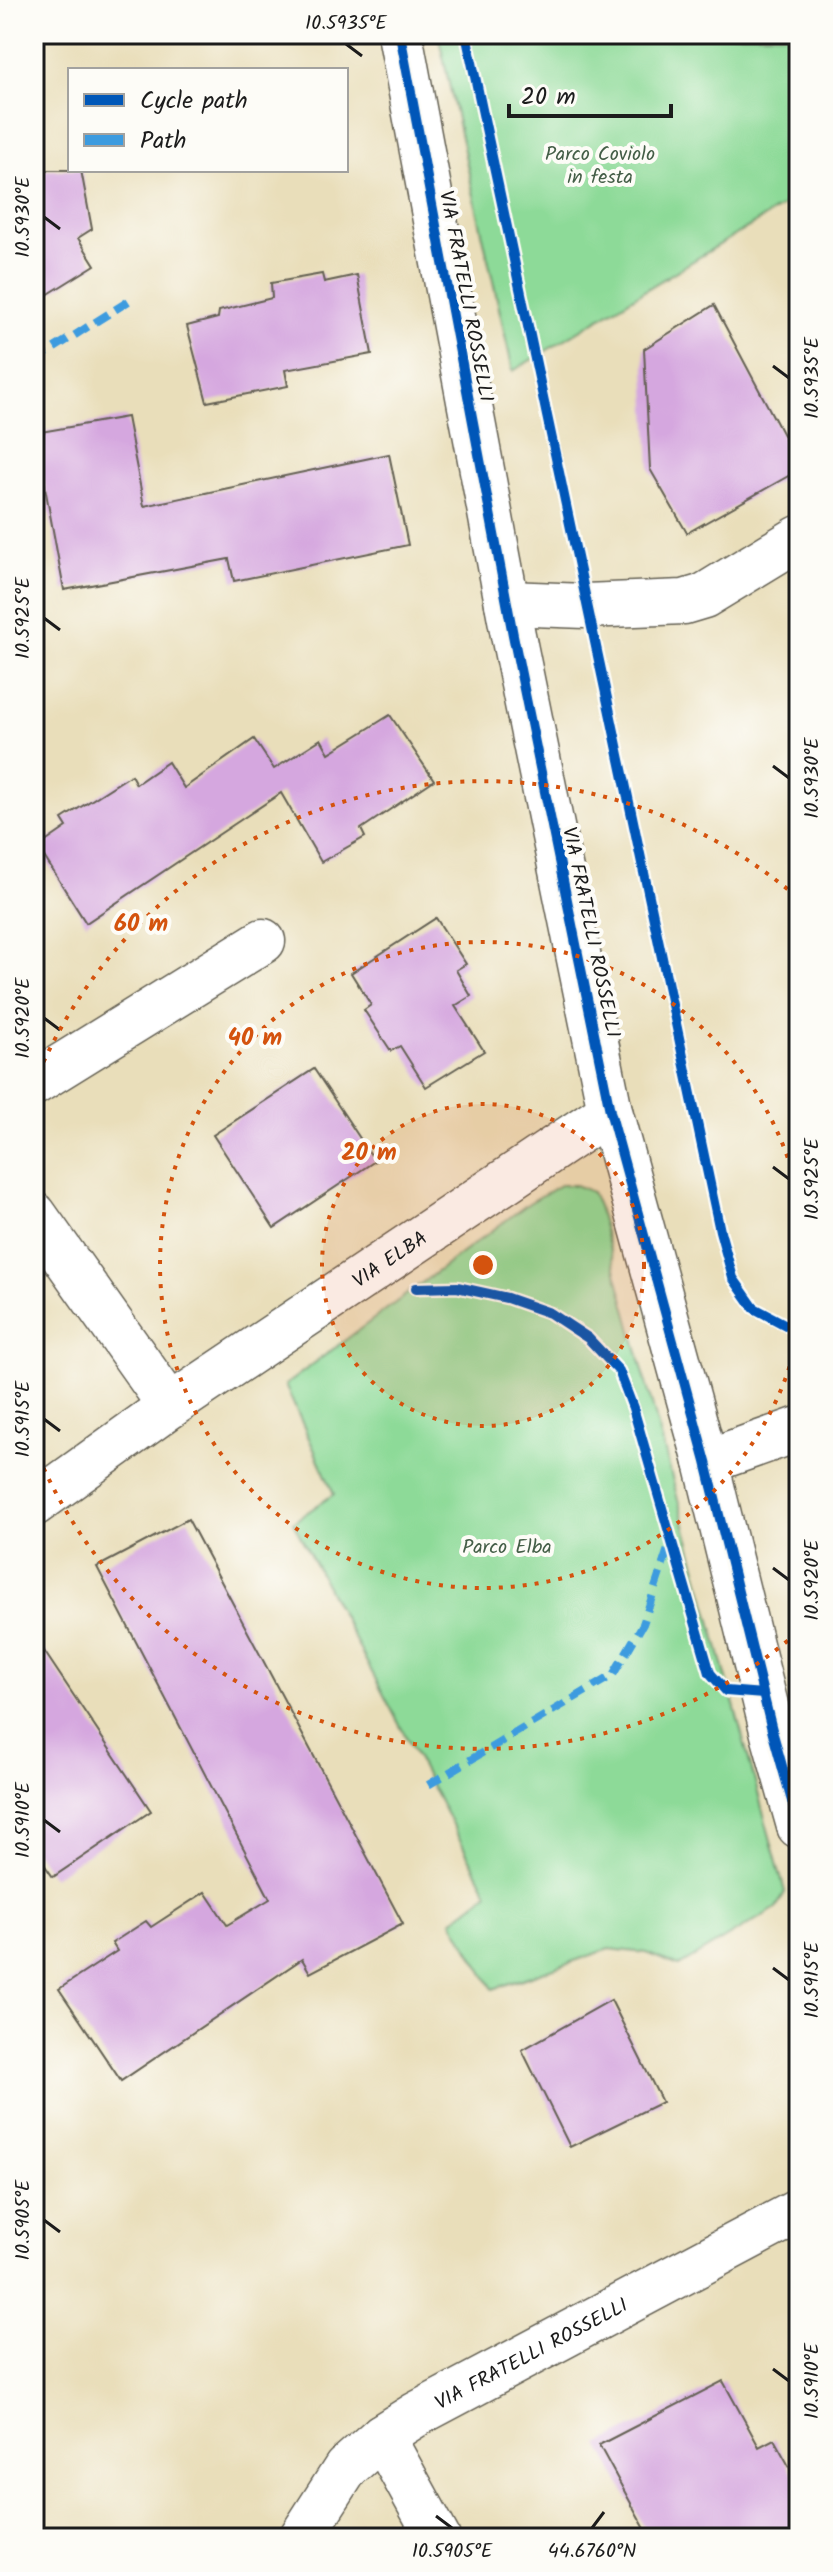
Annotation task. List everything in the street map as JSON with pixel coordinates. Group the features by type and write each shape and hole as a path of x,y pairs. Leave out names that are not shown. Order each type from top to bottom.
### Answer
{"street":[{"name":"VIA FRATELLI ROSSELLI","path":"400,34 507,603 610,1111 706,1462 773,1734 799,1826"},
{"path":"507,603 585,606 684,602 704,596 799,538"},
{"path":"34,1083 263,941"},
{"name":"VIA ELBA","path":"34,1504 170,1406 610,1111"},
{"path":"34,1214 170,1406"},
{"path":"706,1462 799,1429"},
{"name":"VIA FRATELLI ROSSELLI","path":"301,2538 346,2468 382,2436 417,2414 799,2211"},
{"path":"382,2436 438,2538"}],"green space":[{"name":"Parco Coviolo in festa","path":"438,34 799,34 799,196 513,371"},
{"name":"Parco Elba","path":"560,1185 575,1185 592,1192 598,1206 785,1892 776,1908 679,1966 646,1953 609,1949 493,1989 452,1921 488,1893 293,1522 334,1494 285,1385 529,1203"}],"building":[{"path":"34,165 37,170 81,172 92,229 78,238 95,265 34,303"},
{"path":"322,274 324,282 357,275 372,354 285,370 288,386 207,402 187,326 218,318 219,311 272,298 271,283"},
{"path":"714,305 799,470 687,533 650,469 644,349"},
{"path":"127,417 144,506 389,454 408,545 234,581 229,559 64,590 35,433"},
{"path":"390,715 434,780 361,829 365,837 321,862 281,793 86,923 38,847 67,827 62,819 131,775 136,784 168,762 184,788 254,739 274,769 321,739 329,753"},
{"path":"436,918 466,964 456,970 471,996 455,1006 484,1051 426,1087 400,1046 391,1051 364,1010 371,1005 351,973"},
{"path":"314,1069 375,1161 274,1228 213,1135"},
{"path":"188,1519 403,1924 310,1973 302,1959 121,2081 59,1989 117,1951 112,1943 146,1921 151,1927 205,1892 227,1925 270,1899 97,1567"},
{"path":"34,1636 151,1811 53,1877 34,1850"},
{"path":"611,2000 662,2102 570,2147 522,2050"},
{"path":"723,2381 759,2447 774,2439 799,2484 799,2538 650,2538 599,2445"}],"marked path":[{"path":"34,361 135,297"},
{"path":"428,1785 613,1675 643,1624 670,1543"}],"cycle path":[{"path":"400,34 513,635 610,1111 706,1462 773,1734 799,1826"},
{"path":"466,34 720,1231 733,1278 754,1308 799,1332"},
{"path":"416,1288 457,1287 507,1298 550,1313 588,1338 619,1371 633,1408 710,1673 726,1691 763,1694"}]}
